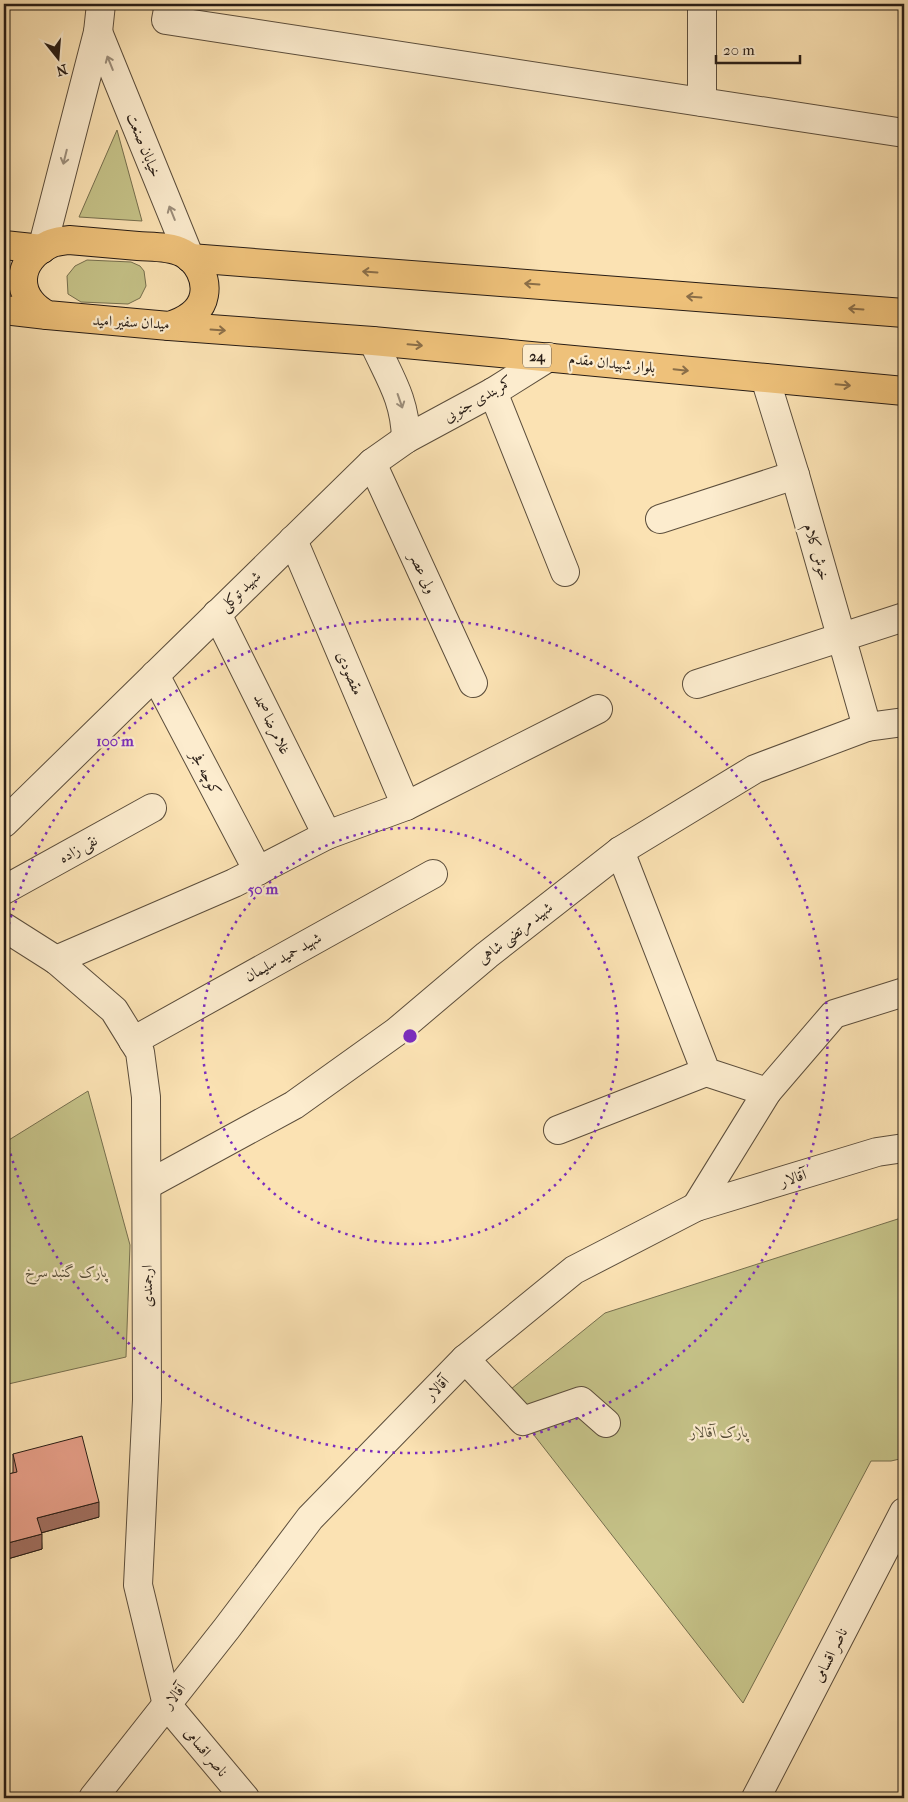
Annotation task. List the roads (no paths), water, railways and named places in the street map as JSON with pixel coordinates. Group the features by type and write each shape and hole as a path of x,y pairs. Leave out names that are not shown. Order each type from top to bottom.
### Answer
{"main road":[{"path":"47,315 37,309 29,300 24,289 23,278 26,266 32,256 42,249 53,243 69,240 167,248 183,253 190,258 904,313"},
{"path":"4,245 42,249"},
{"name":"میدان سفیر امید","path":"47,315 169,326 181,323 191,317 200,307 204,296 205,284 202,272 190,258"},
{"name":"24","path":"4,310 47,315"},
{"name":"بلوار شهیدان مقدم","path":"169,326 373,341 904,391"}],"street":[{"name":"خیابان صنعت","path":"42,249 98,32 101,4"},
{"path":"702,4 702,102"},
{"path":"167,12 702,102 904,133"},
{"name":"خیابان صنعت","path":"98,32 190,258"},
{"path":"373,341 401,401 406,439"},
{"name":"کمربندی جنوبی","path":"406,439 493,392 549,357"},
{"name":"خوش کلام","path":"765,378 795,475 867,727"},
{"path":"493,392 565,572"},
{"name":"شهید توکلی","path":"4,822 372,463 406,439"},
{"name":"ولی عصر","path":"372,463 473,683"},
{"path":"660,519 795,475"},
{"name":"مقصودی","path":"293,540 406,806"},
{"name":"غلامرضا صمد","path":"217,614 327,835"},
{"path":"697,684 904,617"},
{"name":"كوچه فجر","path":"155,675 258,871"},
{"path":"56,960 258,871 327,835 406,806 598,709"},
{"name":"شهید مرتضی شاهی","path":"147,1185 294,1105 396,1032 487,955 620,852 755,769 867,727 904,722"},
{"name":"نقی زاده","path":"4,890 152,808"},
{"path":"620,852 706,1072"},
{"name":"شهید حمید سلیمان","path":"133,1041 433,874"},
{"name":"ارجمندی","path":"4,927 56,960 114,1010 140,1052 146,1096 147,1400 138,1585 167,1705"},
{"path":"696,1207 767,1092 834,1014 904,992"},
{"path":"558,1130 706,1072 767,1092"},
{"name":"آقالار","path":"93,1798 227,1628 310,1518 465,1359 574,1270 696,1207 877,1152 904,1148"},
{"path":"465,1359 523,1421 581,1401 606,1423"},
{"name":"ناصر اقسامی","path":"756,1798 904,1512"},
{"name":"ناصر اقسامی","path":"167,1705 246,1798"}],"park label":[{"name":"پارک گنبد سرخ","path":"66,1272"},
{"name":"پارک آقالار","path":"719,1432"}]}
